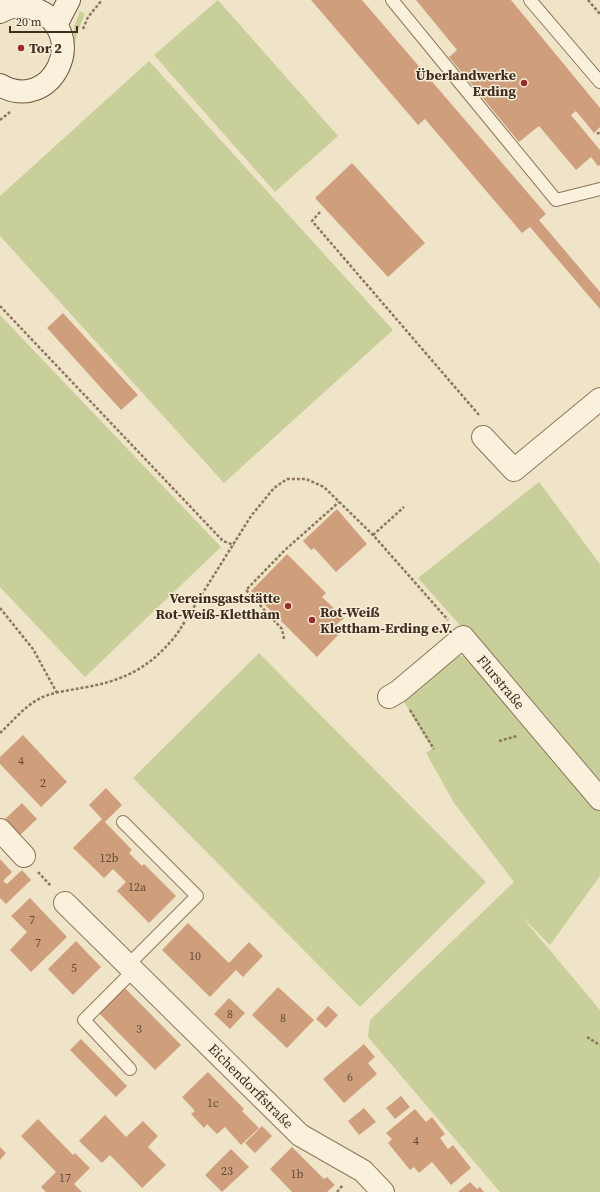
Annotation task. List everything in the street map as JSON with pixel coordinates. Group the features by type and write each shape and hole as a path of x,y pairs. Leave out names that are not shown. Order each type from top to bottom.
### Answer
{"street":[{"path":"1,11 26,6 50,12 69,0"},
{"path":"2,89 29,91 43,85 55,75 62,61 64,46 50,12"},
{"path":"483,437 514,470 600,399"},
{"path":"394,694 463,637"},
{"name":"Flurstraße","path":"463,637 600,799"},
{"path":"0,830 24,856"},
{"name":"Eichendorffstraße","path":"65,903 300,1135 363,1171 384,1192"}],"lane":[{"path":"392,0 556,200 600,189"},
{"path":"530,0 600,82"},
{"path":"123,822 197,896 84,1020 130,1069"}],"path":[{"path":"588,0 600,14"},
{"path":"320,212 312,221 480,415"},
{"path":"0,306 223,541 234,544"},
{"path":"0,733 37,700 57,693 105,684 120,679 154,659 165,649 177,634 251,516 274,488 288,479 306,479 324,487 372,535 463,637"},
{"path":"284,639 282,629 246,590 285,550 339,502"},
{"path":"372,535 404,507"},
{"path":"0,608 33,649 57,693"},
{"path":"394,694 434,749"},
{"path":"24,856 65,903"},
{"path":"588,1037 600,1045"}],"green space":[{"path":"218,0 338,136 275,192 154,55"},
{"path":"80,11 85,14 78,31 74,47 74,27"},
{"path":"149,61 393,330 224,483 0,236 0,196"},
{"path":"0,315 221,547 85,677 0,587"},
{"path":"539,482 600,564 600,790 510,682 418,578"},
{"path":"259,653 486,882 360,1007 133,778"},
{"path":"456,656 472,658 600,806 600,876 550,945 522,917 600,1010 600,1192 500,1192 368,1037 370,1020 514,882 454,803 426,753 432,749 404,702 404,697"}],"building":[{"path":"311,0 362,0 546,214 539,220 600,292 600,309 530,227 522,233 425,119 418,125"},
{"name":"Überlandwerke Erding","path":"416,0 511,0 600,108 600,127 594,133 576,111 571,115 600,150 600,165 598,166 591,157 576,170 539,126 519,142 449,57 457,50"},
{"path":"352,163 425,243 388,277 315,198"},
{"path":"63,313 138,395 121,410 47,328"},
{"path":"337,509 367,544 336,572 314,548 311,550 303,541"},
{"path":"287,554 326,593 322,597 344,618 336,625 342,631 317,657 251,591"},
{"path":"23,735 67,782 41,807 0,764 0,757"},
{"path":"106,788 122,805 105,822 132,850 129,853 142,866 144,864 176,896 149,923 117,891 126,882 113,869 104,878 73,848 102,819 89,805"},
{"path":"22,803 37,819 19,836 4,820"},
{"path":"0,859 12,872 3,881 7,884 22,870 31,880 6,904 0,898"},
{"path":"30,898 67,937 31,972 10,950 27,932 11,916"},
{"path":"188,923 229,963 249,942 263,956 243,977 236,970 210,997 162,950"},
{"path":"76,941 101,967 73,995 48,969"},
{"path":"124,987 181,1045 155,1070 98,1012"},
{"path":"278,987 314,1020 287,1048 252,1015"},
{"path":"229,998 245,1013 230,1029 214,1014"},
{"path":"328,1006 338,1015 326,1028 316,1019"},
{"path":"81,1039 127,1086 116,1097 70,1050"},
{"path":"364,1044 375,1057 368,1063 377,1074 344,1103 323,1079"},
{"path":"208,1072 244,1109 242,1111 259,1128 241,1145 225,1127 217,1134 207,1124 204,1128 191,1114 195,1111 182,1097"},
{"path":"401,1096 410,1107 395,1119 386,1108"},
{"path":"364,1108 376,1122 359,1135 348,1121"},
{"path":"415,1109 426,1122 432,1117 445,1134 440,1138 448,1149 453,1145 471,1168 451,1185 432,1162 419,1173 414,1167 410,1170 388,1143 392,1139 386,1133"},
{"path":"105,1115 126,1137 143,1121 158,1136 148,1147 166,1165 142,1188 110,1155 102,1163 79,1141"},
{"path":"38,1119 73,1155 75,1153 90,1168 74,1184 82,1192 46,1192 41,1187 56,1172 21,1136"},
{"path":"262,1126 272,1136 255,1153 245,1143"},
{"path":"0,1147 6,1153 0,1160"},
{"path":"292,1147 324,1179 327,1177 335,1185 327,1192 292,1192 270,1169"},
{"path":"231,1149 249,1167 222,1192 205,1175"},
{"path":"470,1182 477,1189 480,1187 484,1192 458,1192"}],"place":[{"name":"Tor 2","path":"21,48"},
{"name":"Überlandwerke Erding","path":"524,83"},
{"name":"Vereinsgaststätte Rot-Weiß-Klettham","path":"288,606"},
{"name":"Rot-Weiß Klettham-Erding e.V.","path":"312,620"}]}
